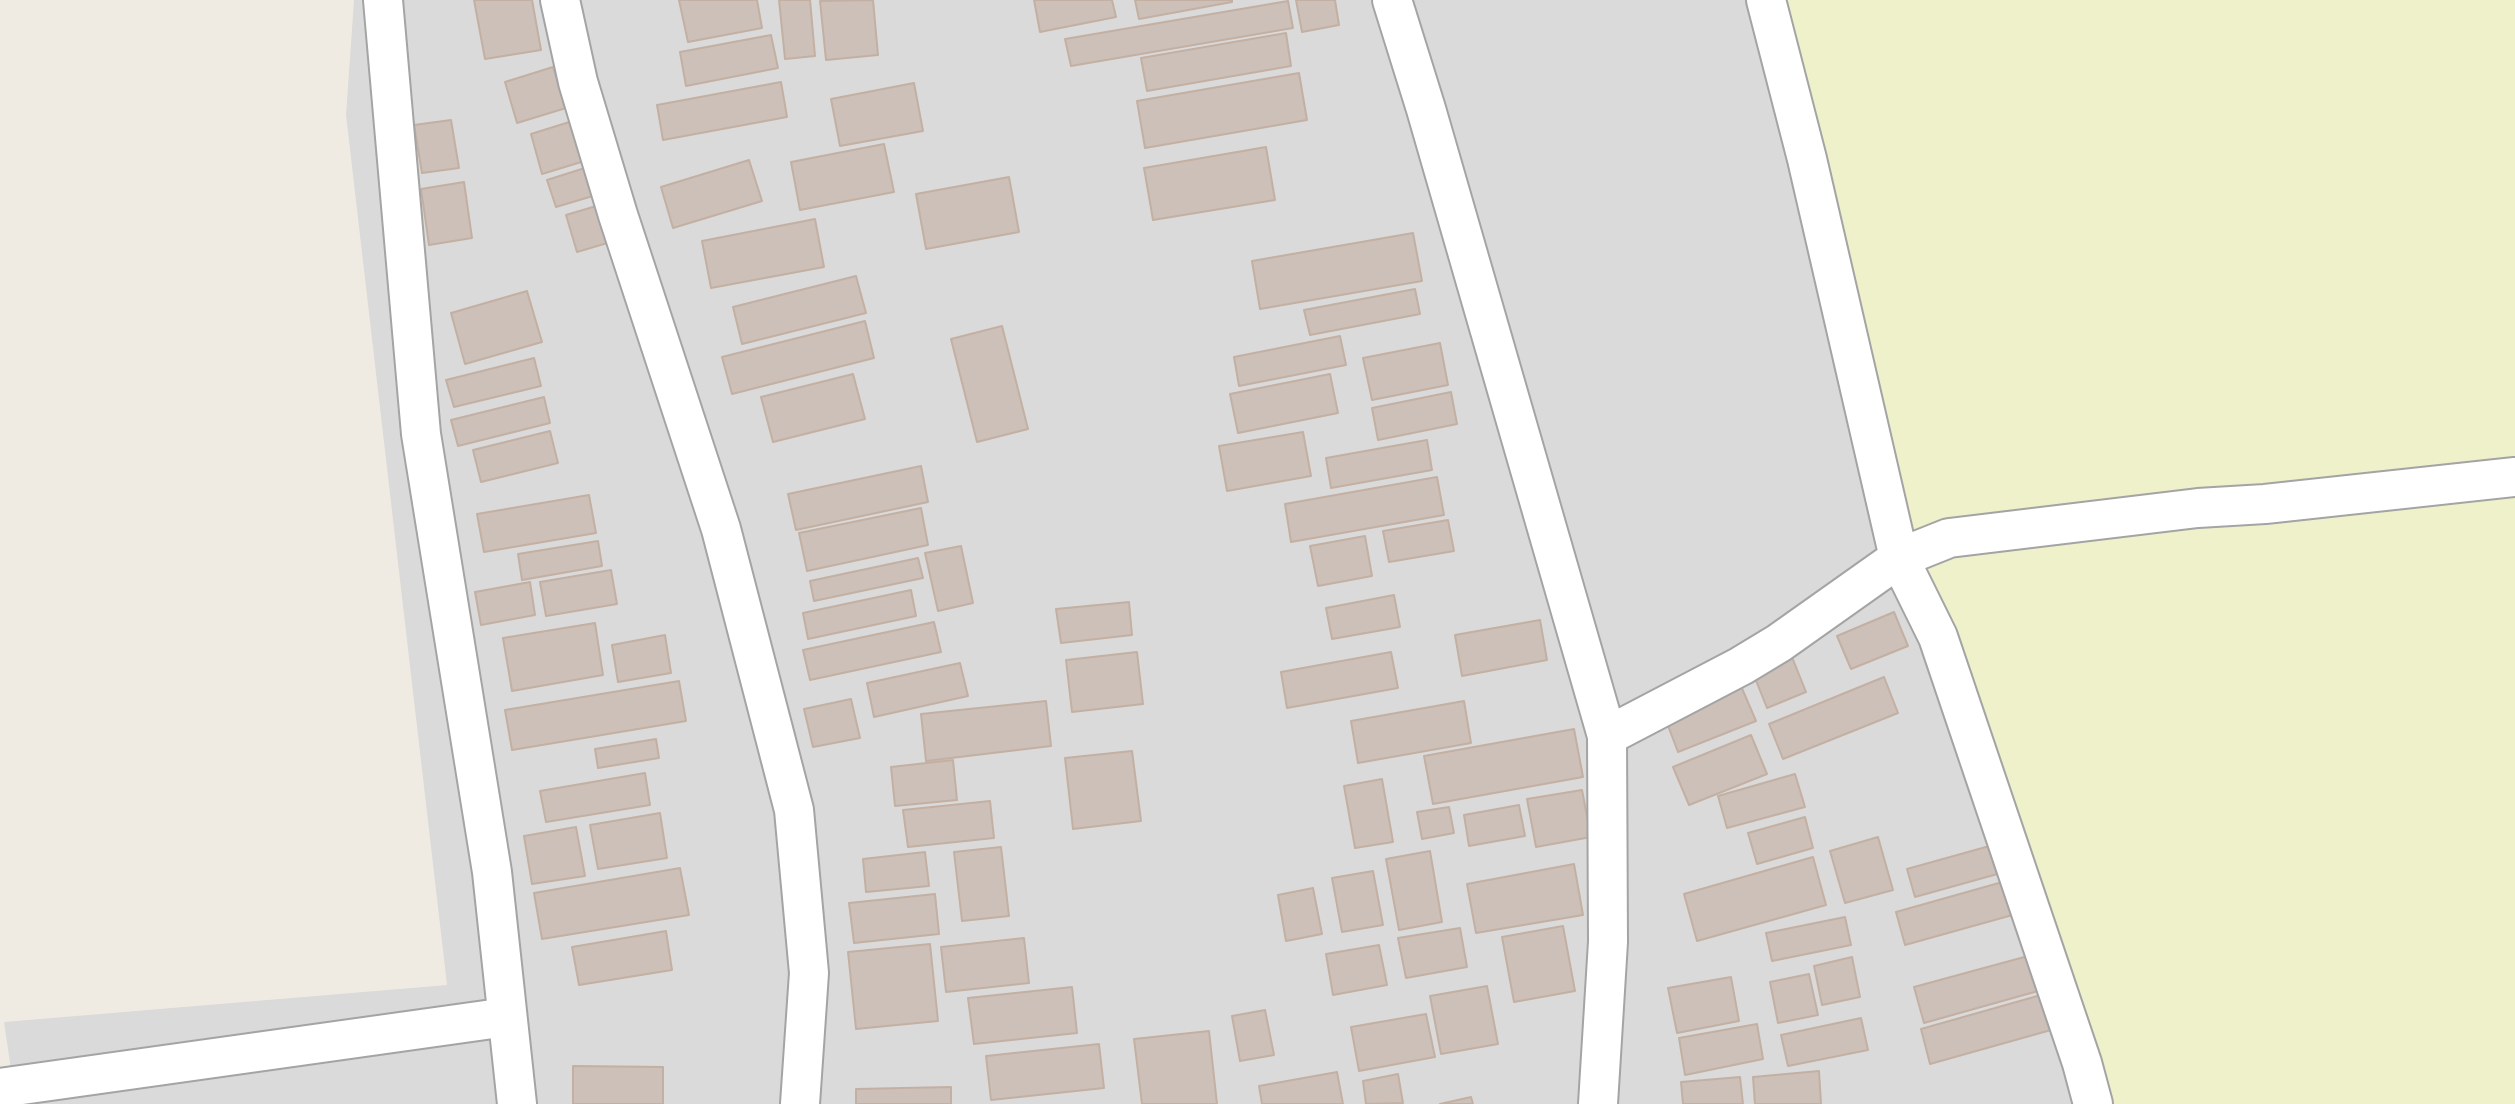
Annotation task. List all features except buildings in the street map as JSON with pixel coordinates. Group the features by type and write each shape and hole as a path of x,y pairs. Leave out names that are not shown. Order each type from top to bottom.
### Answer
{"street":[{"path":"383,0 421,434 492,872 517,1104"},
{"path":"560,0 578,82 618,215 721,529 794,810 809,973 800,1104"},
{"path":"1392,0 1607,736 1608,942 1598,1104"},
{"path":"1766,0 1807,159 1899,558 1938,637 2082,1063 2093,1104"},
{"path":"1607,736 1741,666 1779,643 1899,558 1949,538 2198,508 2265,504 2515,477"},
{"path":"0,1088 507,1017"}],"shaded area":[{"path":"354,0 1758,0 2078,1104 16,1104 4,1022 447,985 346,115"}],"green space":[{"path":"1758,0 2515,0 2515,1104 2078,1104"}]}
